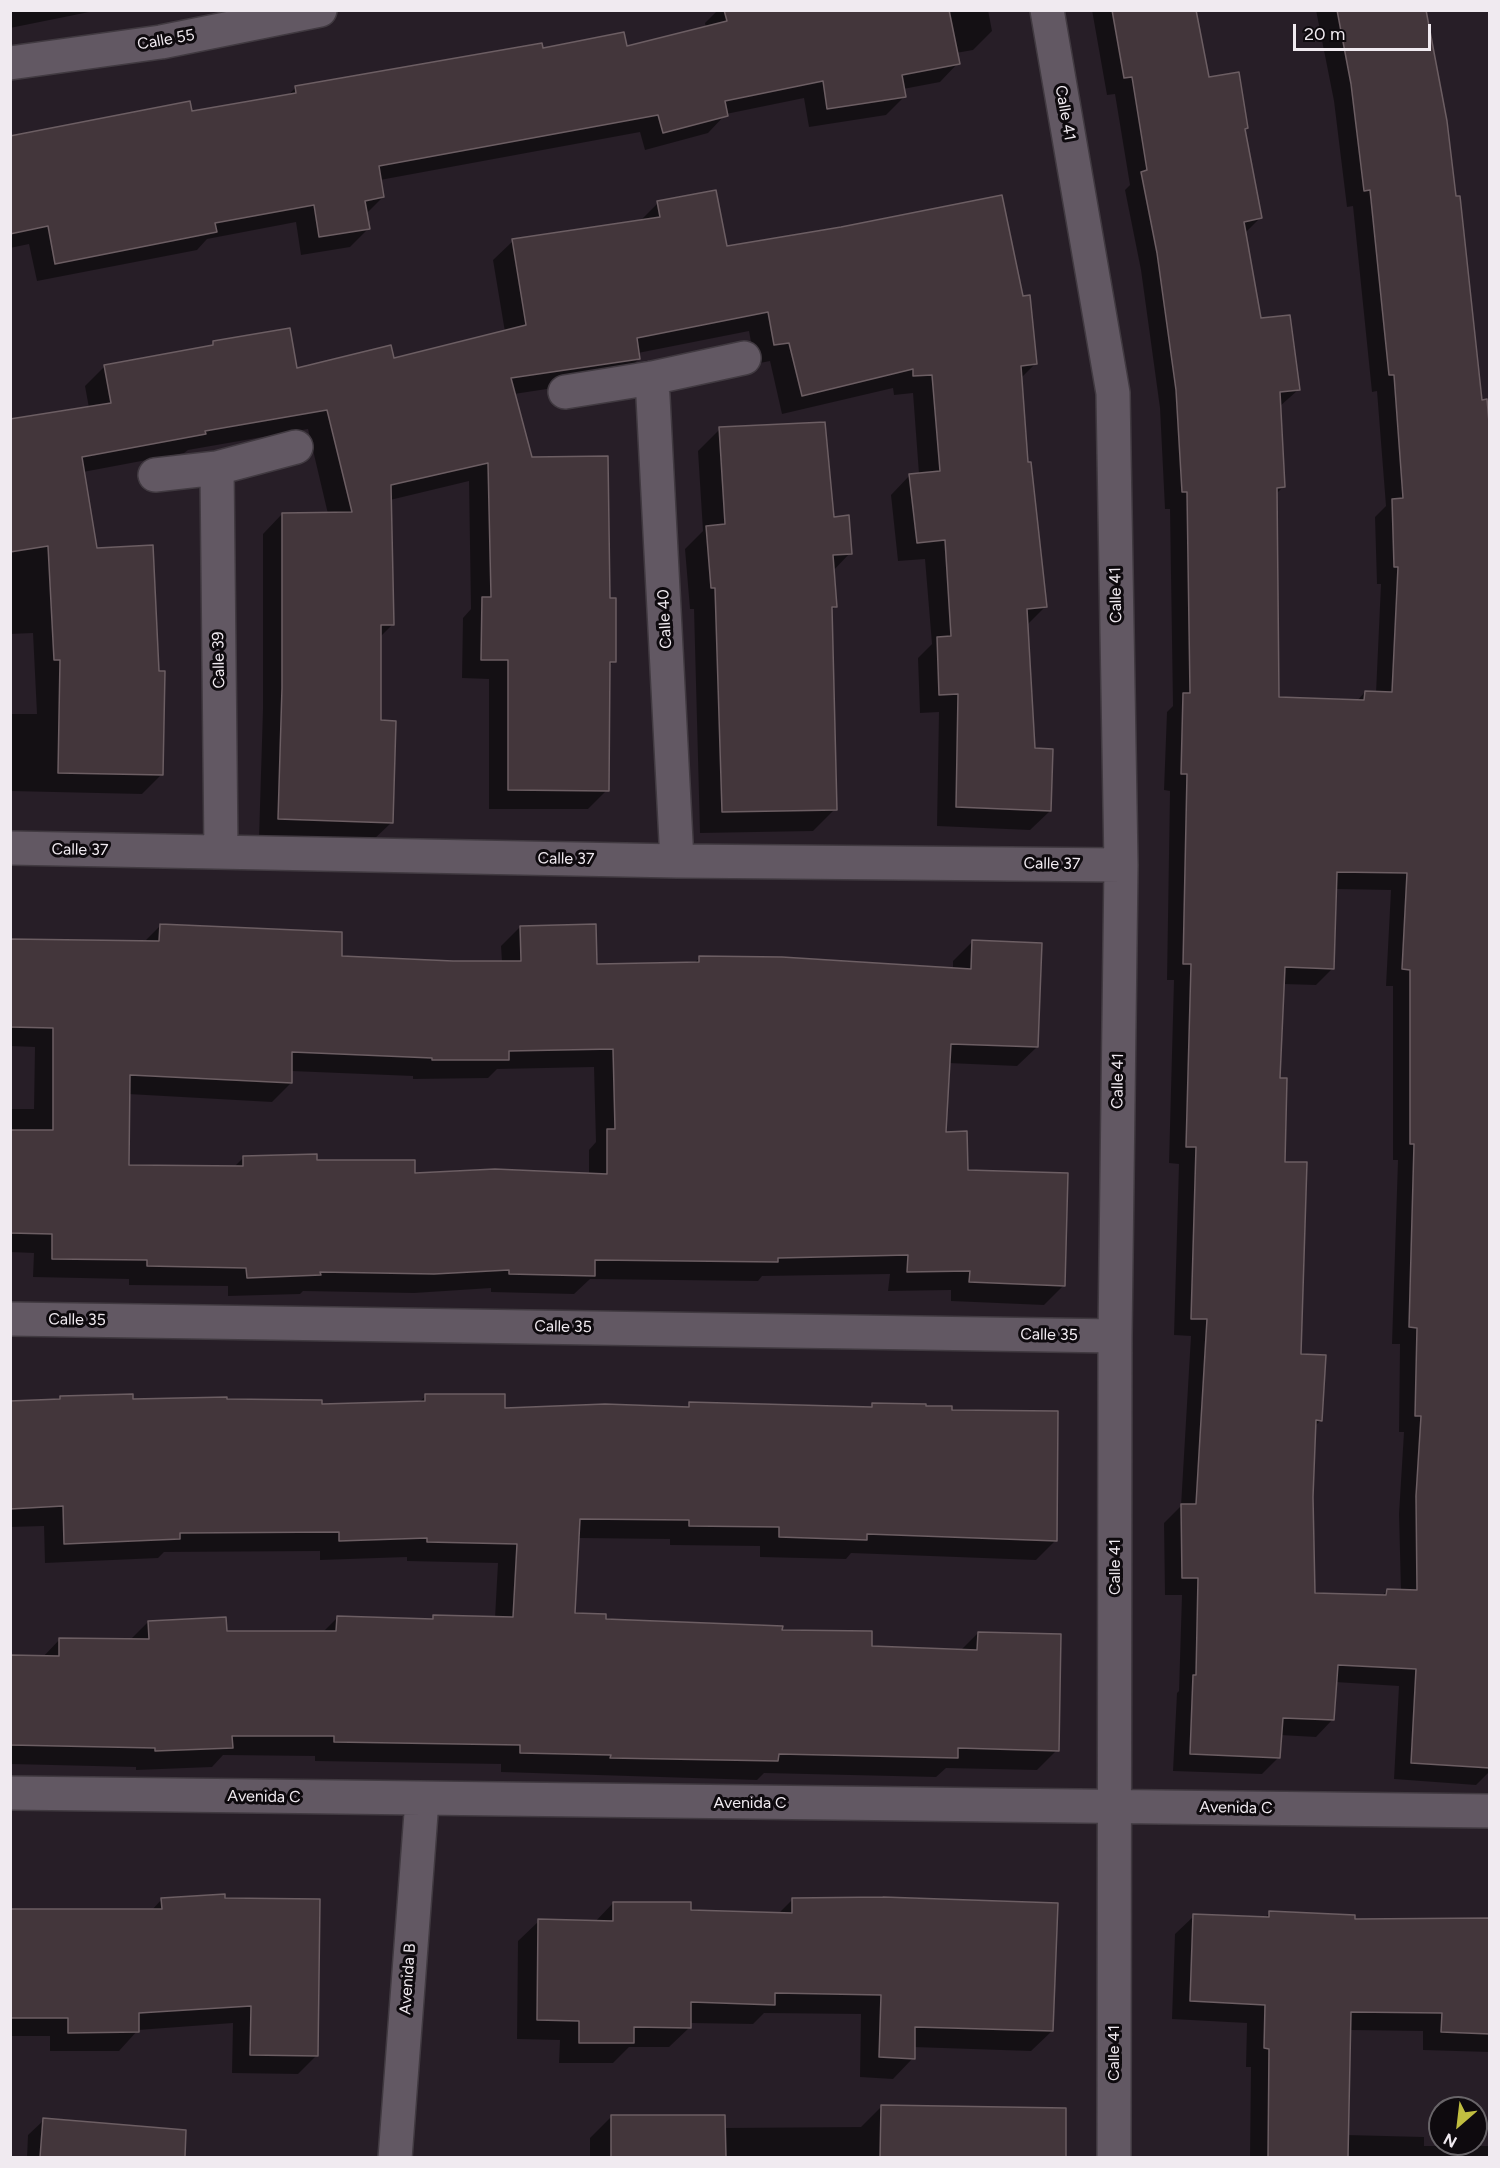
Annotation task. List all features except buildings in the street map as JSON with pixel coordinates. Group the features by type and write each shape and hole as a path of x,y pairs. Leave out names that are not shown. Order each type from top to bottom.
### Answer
{"street":[{"name":"Calle 55","path":"10,63 161,42 320,10"},
{"name":"Calle 41","path":"1047,10 1113,393 1121,865 1115,1336 1114,2157"},
{"path":"565,392 652,378 744,358"},
{"name":"Calle 40","path":"652,378 677,861"},
{"path":"155,475 217,468 296,447"},
{"name":"Calle 39","path":"217,468 221,852"},
{"name":"Calle 37","path":"10,848 677,861 1121,865"},
{"name":"Calle 35","path":"10,1319 1115,1336"},
{"name":"Avenida C","path":"10,1793 422,1800 1490,1811"},
{"name":"Avenida B","path":"395,2157 422,1800"}]}
